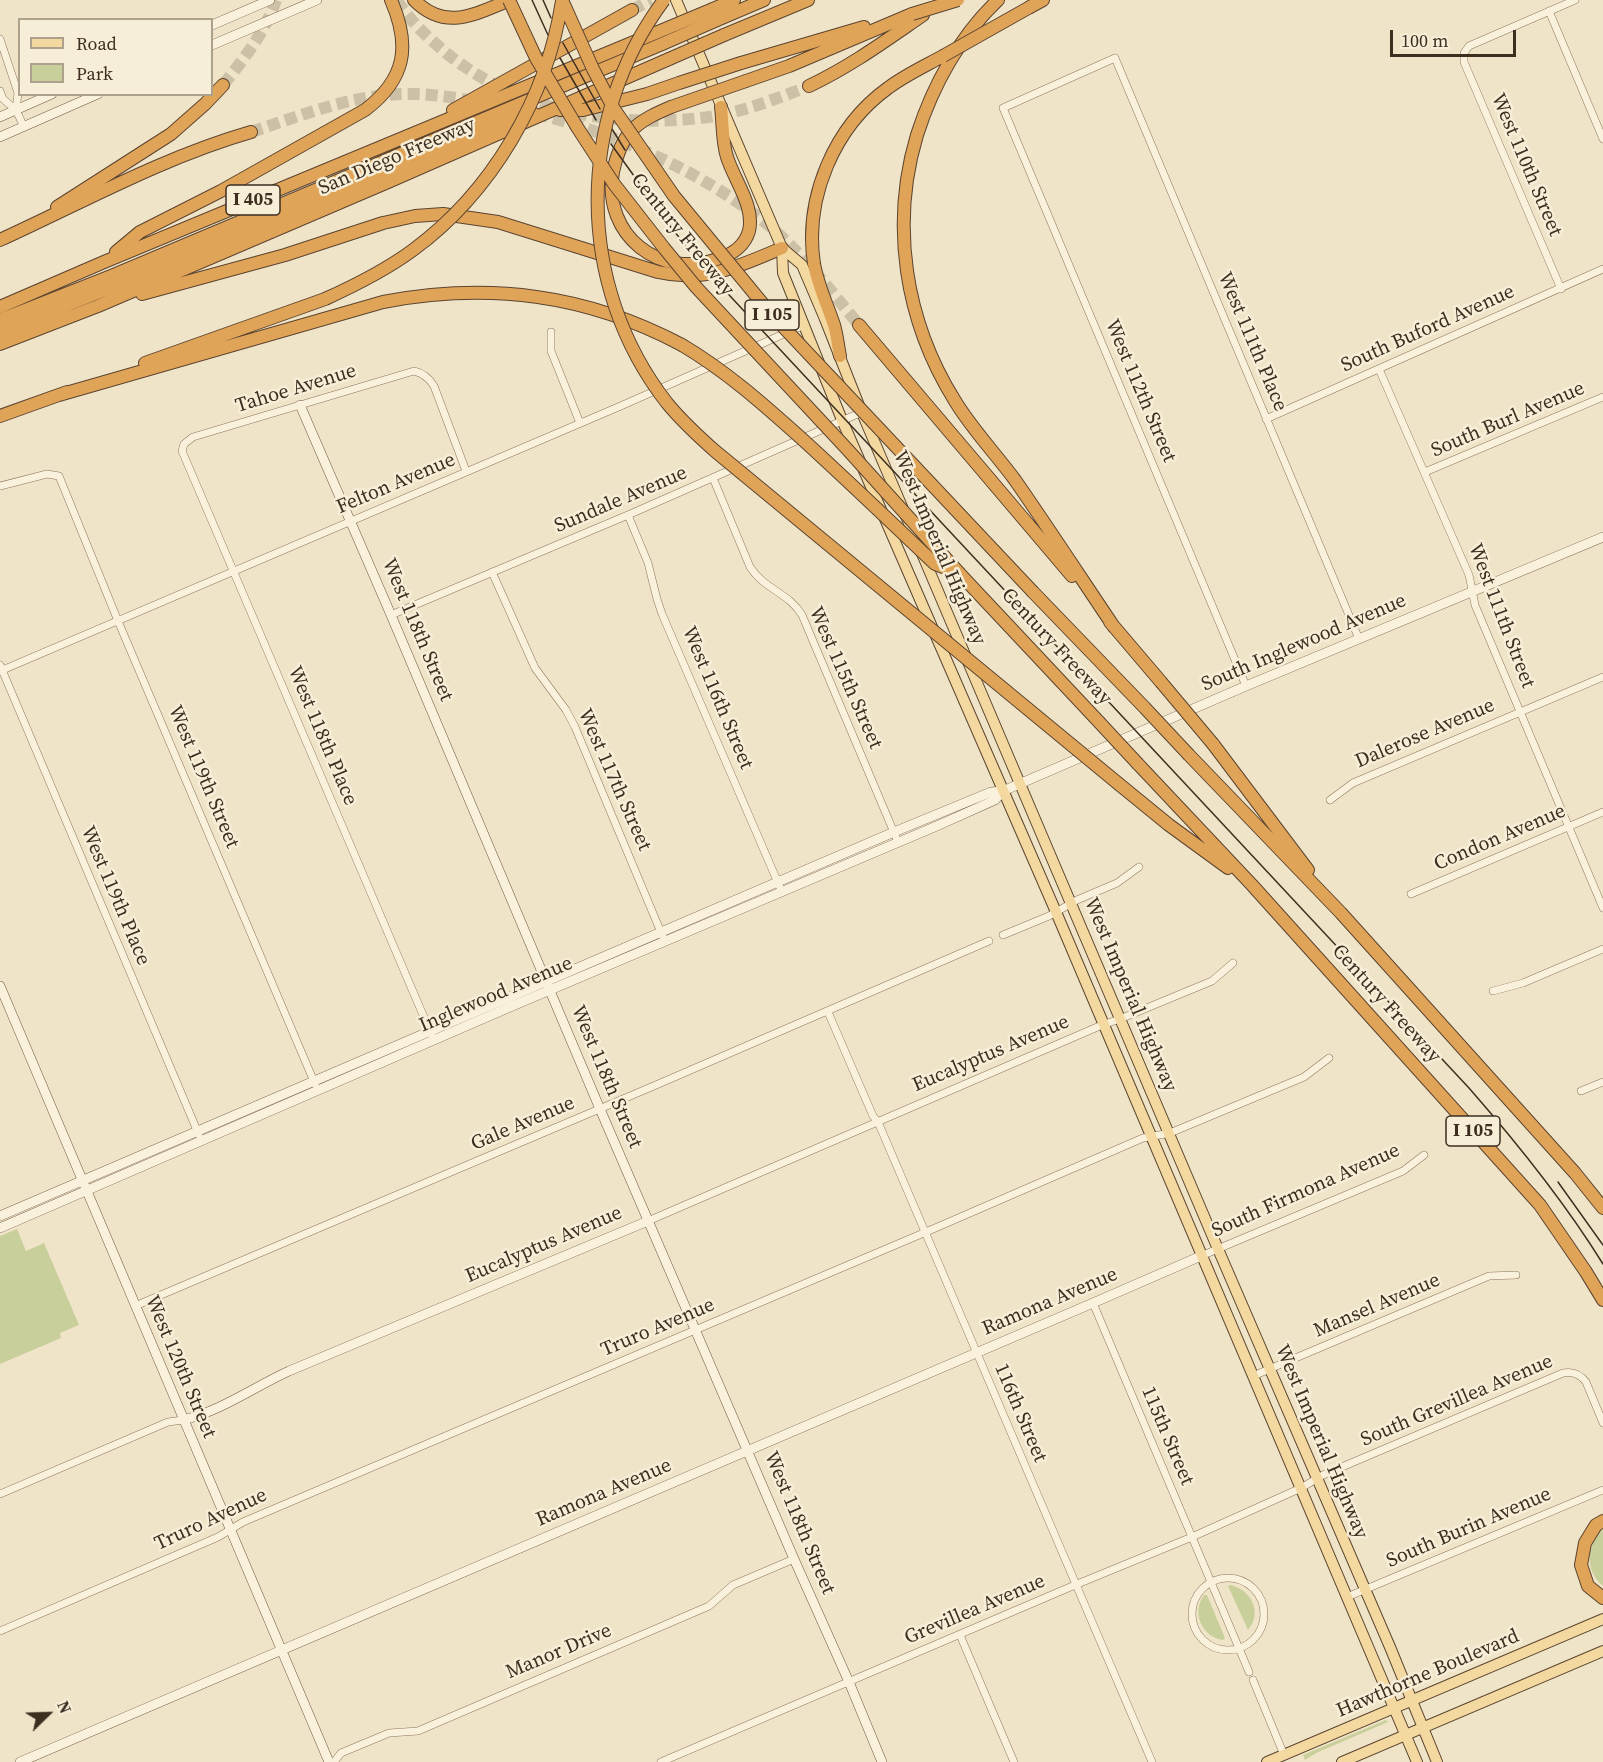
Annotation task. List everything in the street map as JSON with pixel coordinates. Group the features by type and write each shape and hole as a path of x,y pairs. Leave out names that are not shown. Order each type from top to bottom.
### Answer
{"highway":[{"path":"104,262 140,232 221,191 365,111 375,103 397,74 403,53 402,33 391,0"},
{"path":"414,0 427,12 446,18 466,17 510,0"},
{"path":"503,0 536,58"},
{"name":"Century Freeway","path":"510,0 536,58 597,157 631,207 671,257 960,574 1252,885 1540,1204 1603,1300"},
{"path":"0,416 325,299 370,277 414,249 455,213 490,174 518,127 534,94 549,54 562,0"},
{"name":"Century Freeway","path":"562,0 614,109 674,196 772,315 1033,592 1341,913 1575,1173 1603,1208"},
{"path":"664,0 645,28 619,81 600,150 598,182 600,243 608,284 625,332 643,367 667,402 715,452 1169,825 1252,885"},
{"name":"San Diego Freeway","path":"0,307 402,138 660,38 715,14 734,0"},
{"path":"715,14 764,0"},
{"name":"San Diego Freeway","path":"0,344 98,306 808,0"},
{"path":"809,86 863,57 944,0"},
{"path":"0,333 160,268 521,112 583,110 647,94 787,49 958,0"},
{"path":"998,0 978,22 950,61 927,105 919,130 913,150 904,204 905,260 909,286 920,330 955,402 1014,479 1114,627"},
{"path":"840,356 835,327 818,282 812,242 815,204 825,170 842,137 866,107 887,88 1043,0"},
{"path":"402,138 632,10"},
{"path":"721,107 726,156 747,205 749,231 740,247 729,255 704,263 665,261 642,249 624,231 613,205 611,195 614,166 619,151 632,130 645,120 671,107 789,66 912,14"},
{"path":"0,320 111,276 660,38"},
{"path":"213,96 223,85"},
{"path":"21,230 151,148 171,134 213,96"},
{"path":"0,240 193,151 251,132"},
{"path":"98,306 285,255 383,223 427,215 467,217 498,222 668,274 696,276 723,272 782,248"},
{"path":"59,395 383,302 478,292 558,300 631,321 682,345 733,380 827,462 935,564 960,574"},
{"path":"859,325 1213,744 1341,913"},
{"path":"1603,1521 1596,1525 1585,1543 1581,1565 1588,1586 1603,1598"}],"main road":[{"name":"West Imperial Highway","path":"676,0 782,248 783,273 842,420 1056,912 1102,1025 1417,1762"},
{"name":"West Imperial Highway","path":"782,248 802,265 1020,784 1437,1762"},
{"name":"Hawthorne Boulevard","path":"1267,1762 1603,1619"},
{"path":"1342,1762 1603,1651"}],"street":[{"path":"213,26 270,0"},
{"path":"213,45 317,0"},
{"path":"1575,0 1549,12 1603,140"},
{"name":"West 110th Street","path":"1549,12 1469,46 1464,53 1464,62 1561,288"},
{"path":"0,39 18,93 16,110"},
{"name":"West 111th Place","path":"1003,108 1115,58 1359,639"},
{"path":"0,91 3,99 16,110 24,127"},
{"path":"0,117 48,96"},
{"path":"0,136 94,96"},
{"name":"West 112th Street","path":"1003,108 1246,686"},
{"name":"South Buford Avenue","path":"1266,418 1603,269"},
{"name":"Felton Avenue","path":"1,668 350,522 804,325"},
{"path":"550,332 551,351 580,423"},
{"name":"West 111th Street","path":"1379,369 1469,575 1475,605 1603,908"},
{"name":"Tahoe Avenue","path":"184,444 193,437 414,371 420,372 434,386 466,471"},
{"name":"South Burl Avenue","path":"1425,472 1603,398"},
{"name":"West 118th Street","path":"300,405 648,1221 882,1762"},
{"name":"Sundale Avenue","path":"391,615 627,515 862,411"},
{"name":"West 118th Place","path":"184,444 182,451 184,459 434,1041"},
{"name":"West 119th Street","path":"0,486 47,474 59,476 118,621 316,1086"},
{"name":"West 115th Street","path":"712,478 750,567 764,583 793,603 801,615 898,842"},
{"name":"West 116th Street","path":"627,515 648,564 662,614 780,887"},
{"name":"South Inglewood Avenue","path":"1020,784 1246,686 1603,537"},
{"name":"West 117th Street","path":"492,572 535,669 566,710 575,727 663,938"},
{"name":"West 119th Place","path":"1,668 201,1140"},
{"name":"Dalerose Avenue","path":"1330,800 1353,783 1603,677"},
{"name":"Inglewood Avenue","path":"780,887 898,842 994,800 1004,791 1020,784"},
{"name":"Inglewood Avenue","path":"0,1216 197,1130 434,1041 548,987 780,887 894,832 991,792 1004,791"},
{"name":"Condon Avenue","path":"1411,894 1603,812"},
{"path":"1003,935 1117,883 1139,867"},
{"name":"Gale Avenue","path":"135,1306 828,1012 989,941"},
{"path":"1493,991 1523,983 1603,949"},
{"path":"1102,1025 1212,981 1233,963"},
{"name":"West 120th Street","path":"0,986 328,1762"},
{"name":"Inglewood Avenue","path":"0,1228 201,1140 430,1030 548,987"},
{"name":"116th Street","path":"828,1012 926,1232 1152,1762"},
{"name":"Eucalyptus Avenue","path":"0,1494 168,1422 196,1417 247,1394 289,1371 648,1221 1102,1025"},
{"name":"Truro Avenue","path":"0,1631 218,1537 243,1522 1143,1138 1170,1133 1304,1077 1329,1058"},
{"path":"1581,1091 1603,1082"},
{"name":"South Firmona Avenue","path":"1201,1256 1403,1171 1424,1155"},
{"name":"Ramona Avenue","path":"20,1762 1201,1256"},
{"name":"Mansel Avenue","path":"1253,1376 1490,1276 1516,1275"},
{"name":"115th Street","path":"1094,1303 1249,1672"},
{"name":"South Grevillea Avenue","path":"1301,1488 1317,1479 1563,1373 1569,1372 1582,1377 1586,1382 1603,1423"},
{"name":"Grevillea Avenue","path":"661,1762 1192,1537 1301,1488"},
{"name":"South Burin Avenue","path":"1347,1597 1603,1490"},
{"name":"Manor Drive","path":"334,1762 341,1752 389,1733 418,1731 710,1606 733,1585 794,1559"},
{"path":"1224,1578 1237,1578 1251,1586 1260,1596 1264,1618 1261,1630 1250,1644 1239,1649 1224,1651 1212,1647 1201,1640 1194,1629 1191,1611 1193,1601 1200,1590 1211,1582 1224,1578"},
{"path":"960,1635 1014,1762"},
{"path":"1253,1680 1284,1755"}],"green space":[{"path":"17,1229 26,1251 44,1243 79,1325 60,1333 61,1338 0,1364 0,1236"},
{"path":"1603,1527 1603,1586 1592,1572 1590,1557 1594,1541"},
{"path":"1228,1586 1244,1591 1252,1603 1254,1616 1248,1630"},
{"path":"1204,1595 1207,1595 1225,1638 1223,1640 1209,1634 1201,1623 1199,1609"},
{"path":"1386,1720 1388,1722 1305,1760 1303,1755"}],"tunnel":[{"path":"223,85 260,34 276,0"},
{"path":"397,0 420,29 464,66 494,84 560,109 630,120 665,121 700,118 742,110 809,86"},
{"path":"632,10 651,0"},
{"path":"251,132 326,107 384,95 431,95 513,109"},
{"path":"536,114 601,133 634,147 668,162 731,198 784,239 859,325"}],"tram line":[{"path":"532,0 548,35"},
{"path":"543,0 551,18"},
{"path":"563,43 600,109"},
{"path":"560,58 596,120"},
{"path":"612,129 625,150"},
{"path":"611,144 673,230 717,282 1469,1088 1540,1173 1603,1264"},
{"path":"1558,1182 1603,1245"}]}
